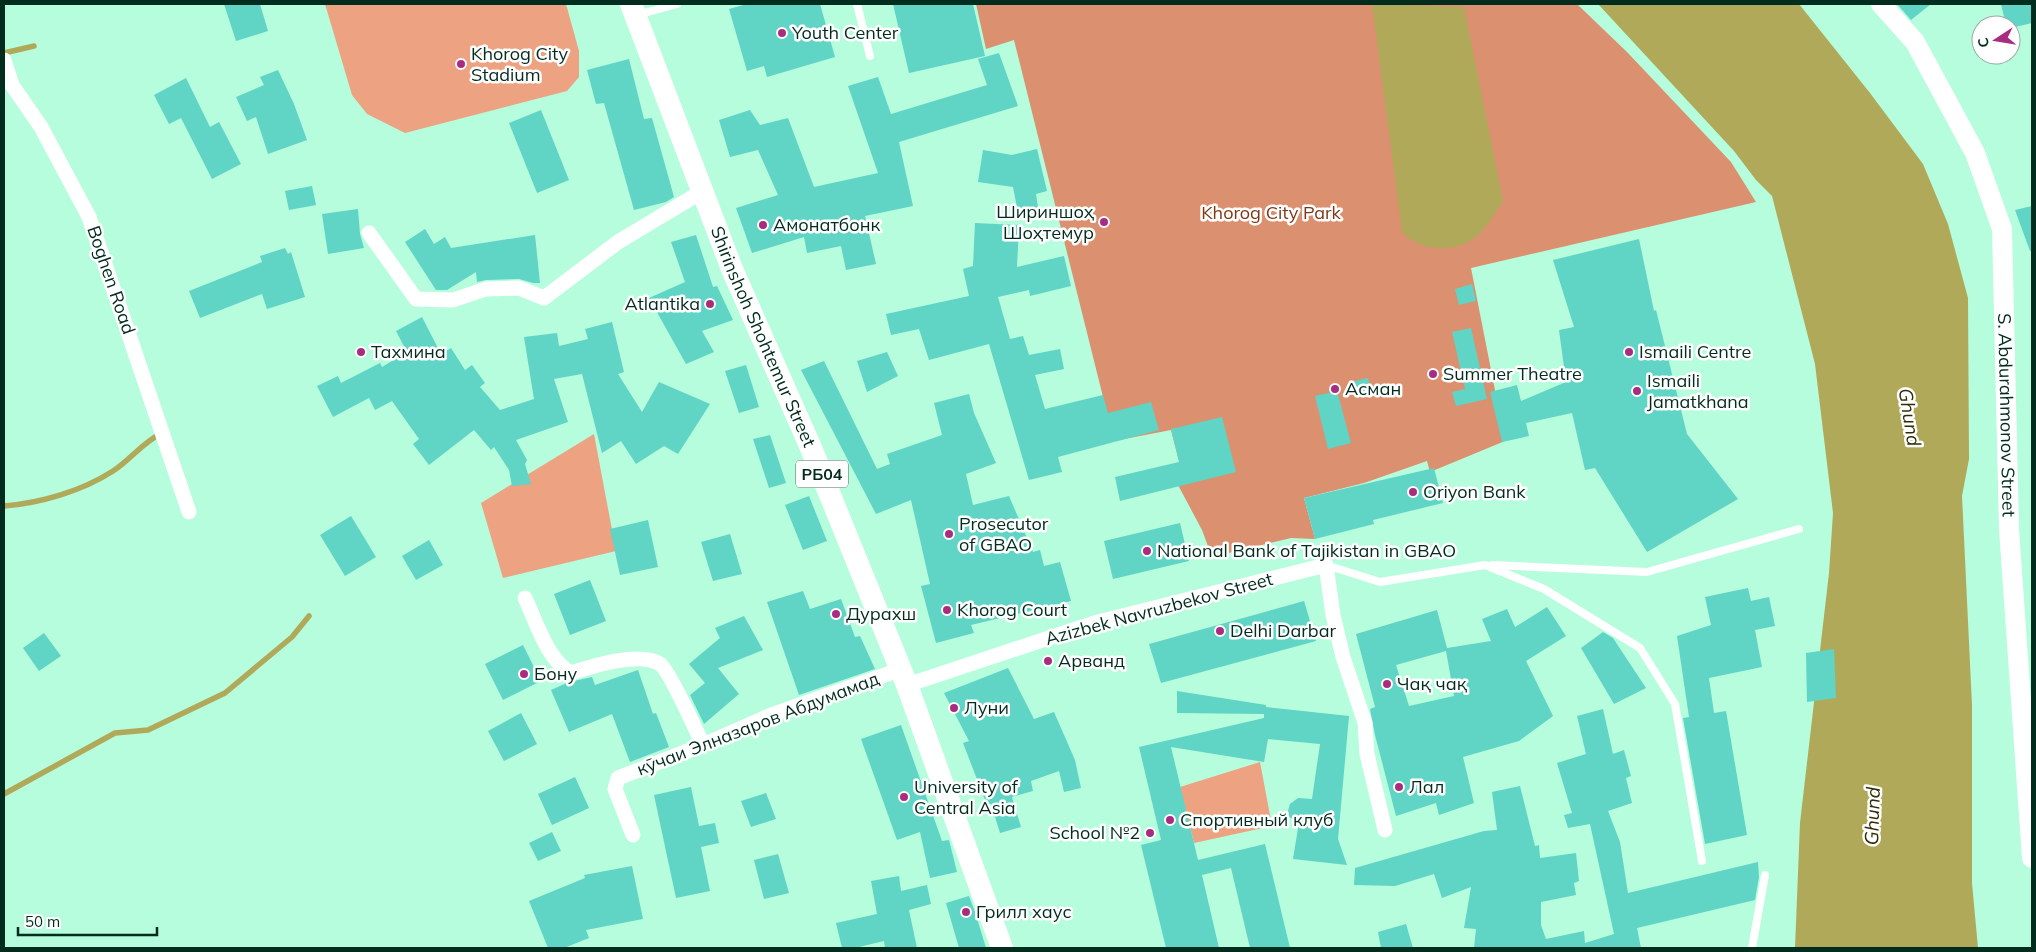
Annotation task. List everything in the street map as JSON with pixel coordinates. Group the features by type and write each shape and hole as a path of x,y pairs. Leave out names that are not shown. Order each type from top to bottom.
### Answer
{"main road":[{"name":"Shirinshoh Shohtemur Street","path":"634,10 732,269 811,448 903,677 1002,948"}],"street":[{"name":"S. Abdurahmonov Street","path":"1881,4 1915,42 1975,153 2002,229 2009,530 2032,858"},
{"name":"Boghen Road","path":"4,60 12,85 41,126 89,217 189,512"},
{"path":"369,233 416,299 453,300 486,289 519,288 544,298 618,242 703,191"},
{"path":"1326,565 1333,615 1343,657 1365,723 1367,754 1386,830"},
{"name":"Azizbek Navruzbekov Street","path":"903,677 1094,623 1326,565"},
{"path":"525,598 543,637 561,667 571,672 600,664 648,658 662,665 703,745"},
{"name":"кӯчаи Элназаров Абдумамад","path":"633,835 615,789 618,778 703,745 771,715 903,677"}],"lane":[{"path":"634,10 677,4"},
{"path":"857,4 870,56"},
{"path":"1326,565 1380,582 1485,565 1648,572 1799,529"},
{"path":"1485,565 1544,588 1640,648 1675,704 1702,861"},
{"path":"1752,948 1766,875"}],"shaded area":[{"name":"Khorog City Stadium","path":"325,4 566,4 579,51 579,77 567,91 405,133 367,114 352,95"},
{"path":"594,434 616,551 503,578 481,503"},
{"path":"1260,762 1272,826 1194,843 1180,787"}],"green space":[{"name":"Khorog City Park","path":"976,4 1577,4 1627,52 1731,162 1756,202 1471,268 1505,441 1430,472 1427,461 1364,483 1304,498 1315,539 1291,538 1212,557 1202,530 1178,485 1185,484 1171,430 1114,441 1014,40 986,49"}],"water":[{"path":"1372,4 1464,7 1503,201 1480,233 1462,245 1441,248 1430,247 1419,244 1402,232"},
{"name":"Ghund","path":"1598,4 1799,4 1870,93 1923,164 1948,224 1968,298 1969,459 1962,496 1972,705 1972,883 1978,948 1795,948 1800,823 1829,573 1833,513 1815,364 1772,196 1756,180 1734,151"}],"building":[{"path":"224,4 260,4 268,31 236,41"},
{"name":"Youth Center","path":"747,4 820,4 835,57 767,77 764,66 747,71 729,9"},
{"path":"893,4 973,4 985,56 909,73"},
{"path":"1897,4 1931,4 1911,20"},
{"path":"2001,4 2032,4 2032,23 2021,26 2021,15 2004,15"},
{"path":"999,53 1018,106 899,142 913,206 865,216 876,264 846,270 841,246 807,253 804,237 752,253 736,208 778,195 758,150 730,157 719,120 750,110 760,125 788,118 814,187 878,173 848,86 878,77 891,114 987,85 978,59"},
{"path":"629,59 644,119 652,118 674,197 666,202 634,210 604,103 596,104 587,70"},
{"path":"278,70 294,104 307,140 268,154 256,117 247,121 236,97 264,85 260,77"},
{"path":"186,78 210,127 219,122 241,164 212,179 181,118 169,124 154,95"},
{"path":"541,110 569,180 537,193 509,123"},
{"path":"1037,149 1047,191 1036,194 1039,214 1019,218 1013,187 978,182 983,150 1012,155"},
{"path":"312,186 316,205 289,210 285,191"},
{"path":"2032,206 2032,251 2030,251 2015,210"},
{"path":"358,209 360,234 364,248 328,254 322,214"},
{"path":"975,223 1019,225 1017,267 1064,256 1071,286 1030,296 1029,290 998,297 1010,339 1023,336 1029,355 1060,349 1064,369 1035,375 1045,409 1103,395 1108,413 1151,402 1159,430 1058,457 1062,472 1029,480 989,344 929,360 919,329 891,335 886,314 969,296 963,269 973,266"},
{"path":"425,229 434,244 445,237 451,248 535,235 540,283 519,279 477,282 476,272 447,290 436,290 405,242"},
{"path":"696,235 713,287 717,286 733,320 702,331 714,352 686,364 649,298 685,282 671,242"},
{"path":"1639,239 1654,311 1656,310 1687,434 1738,499 1647,552 1595,468 1585,470 1572,413 1526,423 1529,436 1502,442 1490,392 1517,385 1521,401 1566,382 1559,330 1574,327 1553,260"},
{"path":"285,248 288,254 291,252 305,297 267,309 262,294 200,318 189,291 262,262 260,256"},
{"path":"1472,284 1476,301 1459,305 1455,289"},
{"path":"422,317 441,354 451,348 465,370 472,365 485,383 480,387 500,410 534,399 524,337 557,333 559,346 588,339 585,329 612,322 624,372 618,374 642,412 659,382 710,404 678,454 664,446 636,464 621,441 602,453 582,374 554,379 568,422 516,440 527,460 525,464 531,484 512,486 509,470 494,447 491,450 474,430 429,465 413,444 419,439 392,401 375,410 369,398 333,417 317,386 338,376 341,383 380,363 382,367 407,352 396,331"},
{"path":"1471,328 1487,399 1456,406 1452,392 1465,389 1452,332"},
{"path":"887,352 898,376 867,392 857,361"},
{"path":"824,361 877,469 890,464 887,454 942,435 934,403 969,394 974,413 996,463 966,474 973,505 1009,496 1033,552 1040,550 1044,566 1060,562 1071,601 971,625 974,633 936,643 921,586 930,584 911,500 876,514 801,370"},
{"path":"746,365 759,407 739,413 725,371"},
{"path":"1368,378 1372,394 1356,398 1351,382"},
{"path":"1337,391 1351,443 1328,449 1315,396"},
{"path":"1222,417 1236,472 1120,501 1115,477 1179,462 1171,429"},
{"path":"770,435 786,483 769,488 753,439"},
{"path":"1434,468 1443,503 1373,520 1374,524 1315,539 1304,498"},
{"path":"809,496 827,541 803,550 785,505"},
{"path":"351,516 376,557 345,576 320,535"},
{"path":"648,520 658,567 620,575 610,529"},
{"name":"National Bank of Tajikistan in GBAO","path":"1180,523 1189,561 1113,579 1104,541"},
{"path":"730,534 742,574 713,581 701,542"},
{"path":"429,540 443,565 416,580 402,556"},
{"path":"590,580 606,621 570,635 554,594"},
{"path":"1748,588 1751,601 1769,597 1775,626 1755,630 1762,667 1709,678 1714,713 1726,711 1747,835 1705,844 1683,718 1689,717 1677,636 1711,625 1705,597"},
{"path":"803,591 810,609 841,599 855,637 860,636 875,669 799,695 767,602"},
{"path":"1304,601 1316,641 1161,683 1149,644"},
{"path":"1547,607 1566,636 1526,661 1553,716 1519,741 1463,757 1474,803 1439,815 1436,803 1396,816 1375,735 1370,709 1375,707 1356,634 1437,610 1447,648 1491,641 1482,619 1507,609 1515,627","holes":["1446,651 1454,696 1409,706 1396,665"]},
{"path":"744,616 763,650 718,668 739,694 704,724 690,695 705,683 689,664 720,638 715,628"},
{"path":"1603,632 1613,638 1646,688 1614,704 1581,648"},
{"path":"44,633 61,656 39,671 23,648"},
{"path":"523,645 541,681 503,700 485,664"},
{"path":"1834,649 1836,698 1807,702 1806,653"},
{"path":"1008,668 1034,719 1054,712 1075,760 1081,788 1064,792 1059,771 1031,781 1033,791 1012,797 1021,827 1000,833 991,804 987,805 963,743 969,741 944,693"},
{"path":"638,670 653,714 656,713 669,747 630,762 612,714 569,732 551,690 569,682 592,677 595,685"},
{"path":"1177,691 1266,705 1266,707 1349,716 1338,839 1347,865 1293,859 1299,822 1289,817 1288,811 1290,804 1298,798 1312,799 1320,744 1268,739 1264,762 1171,747 1198,860 1265,844 1290,948 1250,948 1231,868 1202,875 1219,948 1166,948 1141,845 1161,840 1139,747 1264,718 1264,714 1177,713"},
{"path":"1603,709 1613,754 1624,750 1631,776 1626,778 1632,803 1608,811 1620,842 1628,893 1758,862 1759,877 1755,900 1637,928 1641,948 1474,948 1476,929 1464,928 1471,887 1442,898 1434,874 1395,886 1354,885 1355,868 1484,831 1497,830 1492,792 1520,786 1535,846 1539,845 1540,858 1576,853 1579,881 1574,883 1576,895 1541,902 1541,925 1546,939 1584,931 1585,943 1614,934 1590,824 1568,828 1564,815 1572,813 1557,763 1586,754 1577,716"},
{"path":"521,713 537,744 504,761 488,731"},
{"name":"University of Central Asia","path":"901,725 942,841 949,840 957,872 930,878 920,832 897,840 861,739"},
{"path":"575,777 589,808 552,825 538,794"},
{"path":"691,787 699,826 715,823 719,843 701,847 710,891 676,898 654,795"},
{"path":"766,793 776,819 751,827 741,801"},
{"path":"552,832 561,851 538,861 529,843"},
{"path":"778,854 789,893 764,899 754,860"},
{"path":"632,866 643,919 586,930 589,938 564,948 548,948 529,901 585,878 584,875"},
{"path":"899,876 901,891 927,885 931,904 909,910 917,948 885,948 884,941 855,948 842,948 836,923 877,914 871,881"},
{"path":"969,896 986,948 959,948 946,903"},
{"path":"1406,924 1413,948 1381,948 1378,932"}],"waterway":[{"path":"4,53 34,46"},
{"path":"4,506 61,495 101,478 162,433"},
{"path":"4,794 115,733 148,730 225,693 292,637 309,616"}],"place":[{"name":"Youth Center","path":"782,33"},
{"name":"Khorog City Stadium","path":"461,64"},
{"name":"Шириншоҳ Шоҳтемур","path":"1104,222"},
{"name":"Амонатбонк","path":"763,225"},
{"name":"Atlantika","path":"710,304"},
{"name":"Тахмина","path":"361,352"},
{"name":"Ismaili Centre","path":"1629,352"},
{"name":"Summer Theatre","path":"1433,374"},
{"name":"Асман","path":"1335,389"},
{"name":"Ismaili Jamatkhana","path":"1637,391"},
{"name":"Oriyon Bank","path":"1413,492"},
{"name":"Prosecutor of GBAO","path":"949,534"},
{"name":"National Bank of Tajikistan in GBAO","path":"1147,551"},
{"name":"Khorog Court","path":"947,610"},
{"name":"Дурахш","path":"836,614"},
{"name":"Delhi Darbar","path":"1220,631"},
{"name":"Арванд","path":"1048,661"},
{"name":"Бону","path":"524,674"},
{"name":"Чақ чақ","path":"1387,684"},
{"name":"Луни","path":"954,708"},
{"name":"Лал","path":"1399,787"},
{"name":"University of Central Asia","path":"904,797"},
{"name":"Спортивный клуб","path":"1170,820"},
{"name":"School №2","path":"1150,833"},
{"name":"Грилл хаус","path":"966,912"}]}
